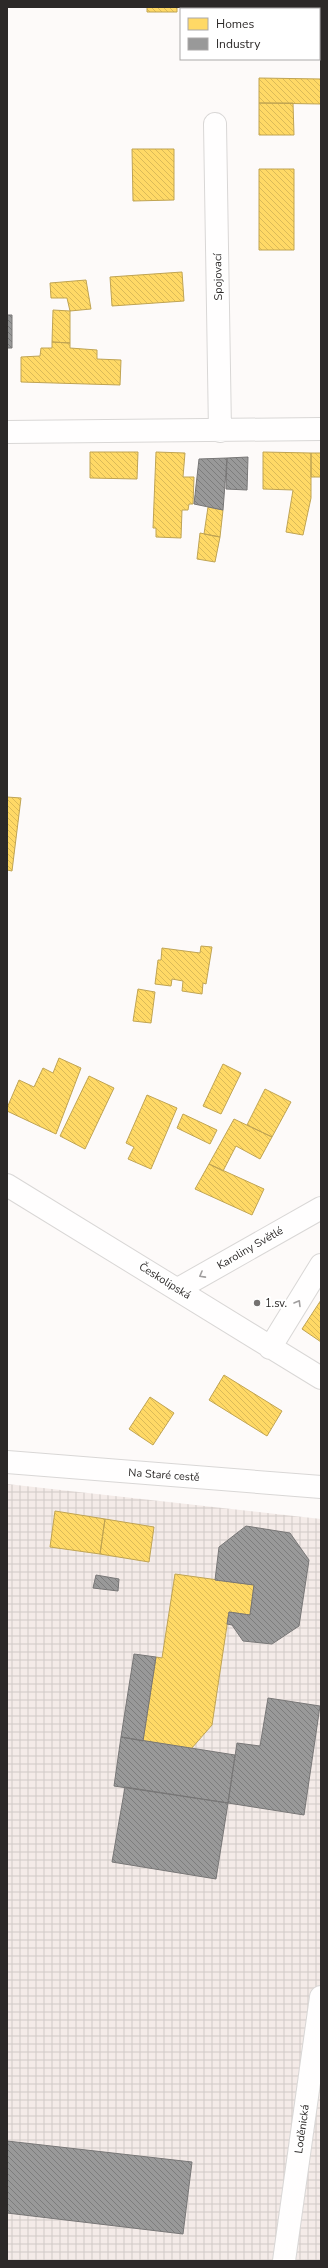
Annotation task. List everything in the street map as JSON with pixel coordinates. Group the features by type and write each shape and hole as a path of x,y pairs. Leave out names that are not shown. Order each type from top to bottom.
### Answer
{"street":[{"name":"Spojovací","path":"215,124 220,431"},
{"path":"7,432 321,429"},
{"name":"Českolipská","path":"7,1185 321,1378"},
{"name":"Karoliny Světlé","path":"178,1289 321,1208"},
{"path":"270,1348 321,1265"},
{"name":"Na Staré cestě","path":"7,1462 321,1487"},
{"name":"Loděnická","path":"284,2261 321,1997"}],"shaded area":[{"path":"7,1484 321,1519 321,2261 7,2261"}],"building: Homes":[{"path":"147,7 177,7 177,12 147,12"},
{"path":"321,7 320,33 320,8"},
{"path":"259,78 321,79 321,104 259,103"},
{"path":"259,103 293,103 294,135 259,135"},
{"path":"132,149 174,149 174,200 133,201"},
{"path":"259,169 294,169 294,250 259,250"},
{"path":"182,272 184,301 112,306 110,277"},
{"path":"86,280 91,309 70,311 67,298 51,298 50,283"},
{"path":"53,310 70,311 70,343 52,342"},
{"path":"52,342 70,343 70,348 97,350 97,359 121,360 120,385 21,382 21,357 40,356 41,348 52,348"},
{"path":"90,452 138,452 137,479 90,478"},
{"path":"156,452 185,453 183,477 194,477 193,504 189,504 188,510 182,510 181,538 156,537 156,528 153,528"},
{"path":"263,452 311,453 311,498 303,535 286,532 293,490 263,489"},
{"path":"311,453 321,453 321,477 311,477"},
{"path":"208,507 223,510 220,537 204,534"},
{"path":"200,533 220,537 215,562 197,559"},
{"path":"7,797 21,798 12,871 7,870"},
{"path":"201,946 212,947 206,984 203,983 202,994 182,991 183,981 172,979 171,986 155,984 158,960 161,960 162,948 200,953"},
{"path":"138,989 155,992 151,1023 133,1021"},
{"path":"59,1058 81,1068 56,1134 7,1111 7,1108 19,1080 34,1087 43,1068 53,1073"},
{"path":"223,1064 241,1073 221,1114 203,1106"},
{"path":"89,1076 114,1088 85,1149 60,1136"},
{"path":"265,1089 291,1102 272,1137 247,1125"},
{"path":"147,1095 177,1108 151,1169 128,1159 134,1147 126,1143"},
{"path":"183,1114 217,1130 210,1144 177,1128"},
{"path":"234,1119 272,1137 260,1159 236,1146 223,1171 209,1164"},
{"path":"209,1164 264,1189 252,1215 195,1189"},
{"path":"321,1300 321,1342 302,1329"},
{"path":"224,1375 282,1411 267,1436 209,1400"},
{"path":"150,1397 174,1413 153,1445 129,1429"},
{"path":"55,1511 105,1519 100,1554 50,1547"},
{"path":"105,1519 154,1527 149,1562 100,1554"},
{"path":"175,1574 254,1585 250,1615 229,1612 212,1725 191,1749 143,1741 156,1657 162,1658"}],"building: Industry":[{"path":"7,315 12,315 12,348 7,348"},
{"path":"248,457 247,490 226,489 227,458"},
{"path":"227,458 223,510 194,504 199,459"},
{"path":"246,1526 290,1533 309,1560 299,1626 272,1644 243,1641 232,1625 227,1624 229,1612 250,1615 254,1585 215,1580 219,1547"},
{"path":"96,1575 119,1579 118,1591 93,1588"},
{"path":"134,1654 156,1657 143,1741 121,1737"},
{"path":"268,1698 320,1706 304,1815 228,1803 237,1743 260,1746"},
{"path":"121,1737 235,1755 228,1803 114,1786"},
{"path":"125,1787 228,1803 216,1879 112,1862"},
{"path":"7,2141 192,2162 183,2234 7,2213"}],"place":[{"name":"1.sv.","path":"257,1303"}]}
